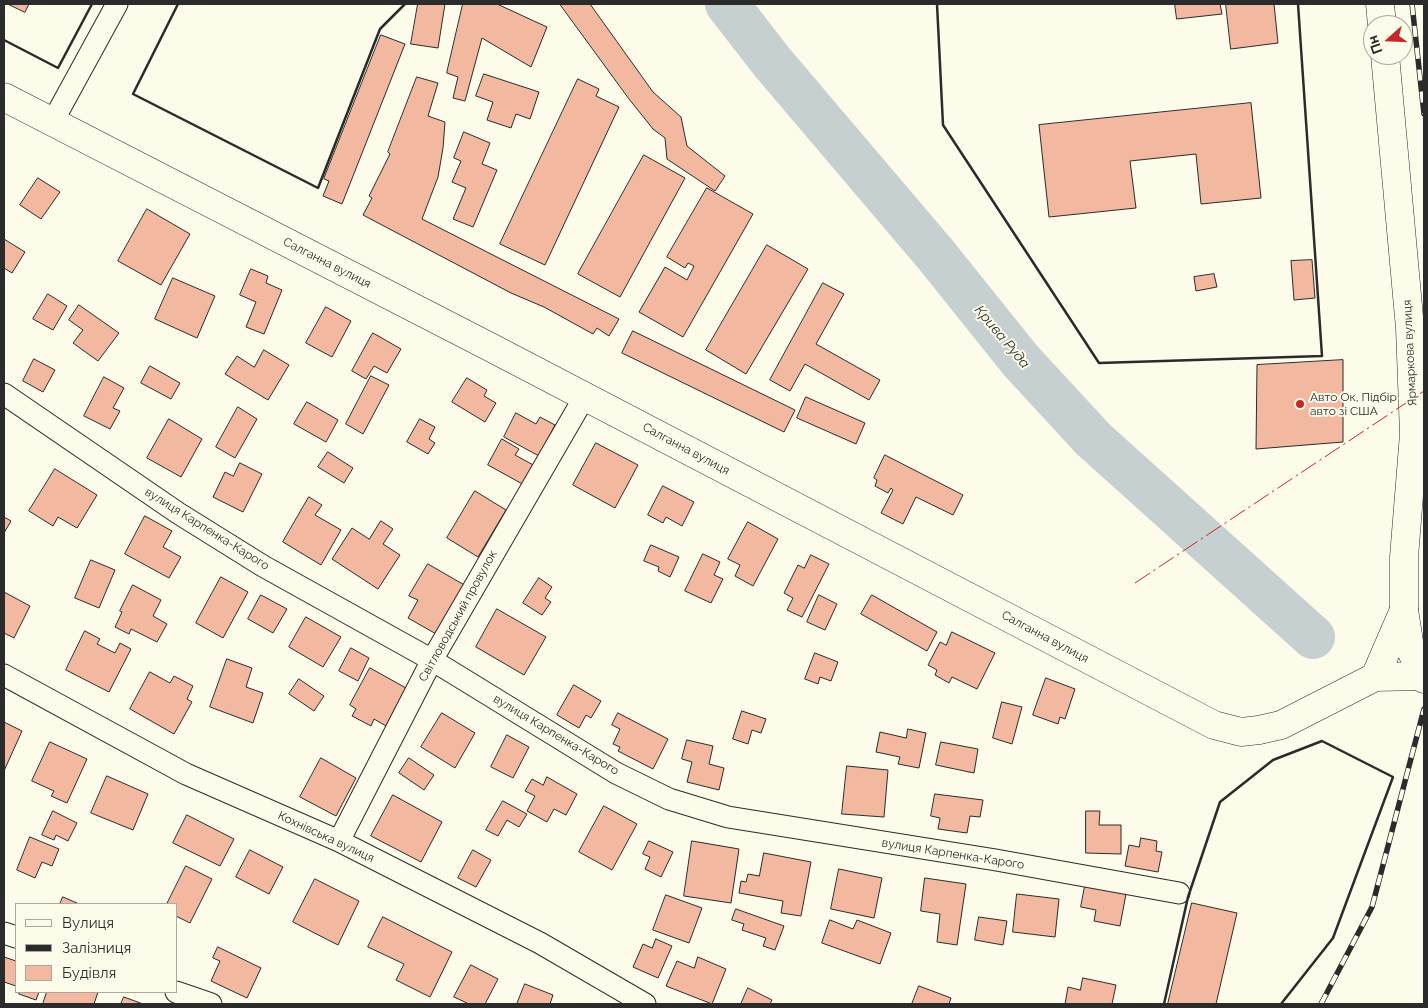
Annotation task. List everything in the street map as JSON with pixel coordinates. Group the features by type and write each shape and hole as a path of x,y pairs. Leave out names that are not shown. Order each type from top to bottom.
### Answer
{"street":[{"path":"53,122 117,4"},
{"name":"Ярмаркова вулиця","path":"1386,65 1410,328 1414,434 1404,557 1404,610 1410,648 1423,677"},
{"name":"Салганна вулиця","path":"4,96 585,396 1214,725 1241,732 1259,730 1280,725 1375,677 1423,677"},
{"name":"вулиця Карпенка-Карого","path":"4,394 178,512 256,561 432,660 616,773 669,799 728,818 996,860 1179,894"},
{"name":"Світловодський провулок","path":"339,841 432,660 585,396"},
{"path":"1375,677 1404,610"},
{"name":"Кохнівська вулиця","path":"4,675 186,774 339,841 540,943 645,1004"},
{"path":"178,993 211,1004"}],"building":[{"path":"8,4 29,4 25,12"},
{"path":"418,4 445,4 438,48 411,44"},
{"path":"463,4 497,4 547,27 531,67 482,38 465,101 453,98 458,77 447,73"},
{"path":"560,4 590,4 653,92 681,117 687,146 725,176 715,191 667,159 665,138 653,129 629,99"},
{"path":"1175,4 1220,4 1222,14 1177,19"},
{"path":"1226,4 1274,4 1278,43 1231,49"},
{"path":"381,35 405,44 342,204 323,196 329,181 324,179"},
{"path":"484,74 539,92 530,119 516,114 511,128 487,120 493,102 476,96"},
{"path":"417,77 438,83 428,116 445,122 438,177 422,219 619,319 609,336 597,328 593,334 363,215 372,198 369,196 390,154 388,152"},
{"path":"578,79 599,89 596,96 619,107 545,265 500,244"},
{"path":"1251,103 1261,198 1201,204 1196,154 1130,161 1136,208 1049,217 1039,125"},
{"path":"464,132 490,143 482,164 497,170 473,227 453,219 466,188 452,182 461,161 454,158"},
{"path":"644,155 685,178 620,297 578,274"},
{"path":"38,178 60,192 41,219 20,205"},
{"path":"707,188 753,214 683,337 639,312 665,267 687,280 694,266 688,263 685,268 667,257"},
{"path":"147,209 190,234 161,285 118,261"},
{"path":"4,239 25,252 12,273 4,268"},
{"path":"767,245 808,269 746,374 706,350"},
{"path":"1312,260 1315,298 1294,300 1291,261"},
{"path":"251,269 268,276 266,283 282,290 264,334 246,327 256,302 240,295"},
{"path":"1214,274 1217,287 1196,291 1194,277"},
{"path":"173,278 215,296 197,338 155,319"},
{"path":"823,283 844,294 816,344 880,380 869,400 805,364 790,391 770,380"},
{"path":"48,294 67,306 53,330 33,319"},
{"path":"79,305 119,333 98,361 73,343 83,330 69,320"},
{"path":"326,307 351,321 332,357 306,343"},
{"path":"633,331 795,410 784,432 622,353"},
{"path":"373,333 401,349 387,373 374,366 366,379 352,371"},
{"path":"264,350 289,365 268,400 225,374 237,356 254,367"},
{"path":"34,359 55,370 43,392 23,381"},
{"name":"Авто Ок, Підбір авто зі США","path":"1343,360 1343,442 1256,449 1257,365"},
{"path":"150,366 180,383 171,399 141,383"},
{"path":"371,376 389,385 363,434 346,424"},
{"path":"104,377 124,388 113,408 120,411 110,429 84,416"},
{"path":"467,378 487,390 484,396 496,403 485,422 452,402"},
{"path":"806,397 865,423 856,444 797,418"},
{"path":"307,402 338,420 326,442 294,424"},
{"path":"238,407 257,419 235,458 216,447"},
{"path":"516,413 536,424 540,417 555,425 539,456 504,437"},
{"path":"169,419 202,439 181,477 147,458"},
{"path":"420,419 435,427 429,439 435,443 428,454 407,442"},
{"path":"502,439 519,449 515,455 537,467 526,486 488,465"},
{"path":"596,443 638,465 615,508 573,485"},
{"path":"328,452 353,468 344,483 318,467"},
{"path":"885,455 963,495 953,515 916,497 903,524 881,513 893,490 891,488 888,493 875,486 877,480 874,478"},
{"path":"240,463 262,474 243,512 213,497 225,472 233,476"},
{"path":"55,469 97,495 77,528 58,517 53,526 29,511"},
{"path":"663,486 694,502 682,526 666,517 663,523 648,515"},
{"path":"475,491 506,510 478,557 447,538"},
{"path":"309,497 322,505 315,515 341,530 321,565 283,542"},
{"path":"145,516 172,531 163,547 181,557 169,578 125,554"},
{"path":"4,517 11,521 4,533"},
{"path":"381,521 393,529 383,544 400,555 378,589 332,559 352,528 369,539"},
{"path":"748,522 778,539 753,586 735,576 740,565 728,559"},
{"path":"651,545 679,557 670,577 658,571 659,567 644,561"},
{"path":"703,554 720,562 714,575 723,579 711,603 685,591"},
{"path":"811,555 829,564 802,617 787,610 793,598 784,593 798,565 804,568"},
{"path":"91,560 115,570 99,608 75,598"},
{"path":"428,564 466,586 438,635 408,618 418,600 409,596"},
{"path":"221,577 248,592 223,638 196,623"},
{"path":"539,578 552,587 545,598 551,602 542,615 523,603"},
{"path":"133,585 161,600 153,616 167,624 157,642 131,629 129,634 115,627 122,612 120,611"},
{"path":"4,592 30,606 14,638 4,633"},
{"path":"261,595 287,609 273,633 248,619"},
{"path":"819,595 837,604 825,630 807,622"},
{"path":"872,595 937,632 927,651 861,614"},
{"path":"497,609 546,637 524,675 476,647"},
{"path":"306,617 341,637 323,667 289,647"},
{"path":"85,631 100,639 97,644 115,653 120,643 131,649 109,692 66,670"},
{"path":"952,632 995,653 977,689 952,677 949,683 935,675 937,670 928,665 940,642 946,645"},
{"path":"351,648 369,658 358,681 339,671"},
{"path":"815,653 838,662 831,681 820,677 818,684 805,679"},
{"path":"227,659 252,668 246,687 263,693 253,723 210,707"},
{"path":"370,668 406,688 386,726 374,719 371,726 352,716 356,709 350,705"},
{"path":"150,672 170,683 174,676 193,686 187,699 192,702 174,734 130,709"},
{"path":"1046,678 1075,689 1065,719 1060,717 1058,724 1033,715"},
{"path":"299,679 324,696 314,711 289,694"},
{"path":"574,685 601,701 591,718 586,715 579,728 557,715"},
{"path":"1002,702 1022,707 1012,744 993,738"},
{"path":"742,711 766,719 761,733 752,730 748,744 733,739"},
{"path":"442,713 475,733 455,768 421,747"},
{"path":"618,713 668,739 653,769 618,751 620,747 613,744 620,729 612,725"},
{"path":"4,722 22,731 4,771"},
{"path":"908,729 926,733 919,768 898,764 900,757 876,752 880,732 906,738"},
{"path":"507,735 529,747 513,778 491,767"},
{"path":"687,740 713,746 709,764 724,768 719,790 687,782 692,762 682,759"},
{"path":"50,742 87,759 67,803 51,796 54,791 32,781"},
{"path":"941,742 978,749 974,773 936,765"},
{"path":"321,758 356,778 336,816 300,797"},
{"path":"409,758 434,775 424,790 399,773"},
{"path":"847,766 888,770 884,817 842,814"},
{"path":"107,776 148,794 133,830 91,813"},
{"path":"547,777 577,794 566,815 554,809 547,822 527,811 535,796 525,791 532,779 543,785"},
{"path":"935,794 983,800 980,817 970,816 967,833 938,829 940,818 931,816"},
{"path":"393,795 442,822 421,862 371,836"},
{"path":"503,801 527,814 519,827 507,820 498,836 486,830"},
{"path":"604,806 637,824 612,870 579,852"},
{"path":"53,811 77,823 68,841 56,835 54,840 42,835"},
{"path":"1086,811 1100,811 1099,825 1121,825 1121,854 1086,853"},
{"path":"187,815 234,839 220,866 173,843"},
{"path":"30,837 59,849 52,866 42,862 35,878 17,870"},
{"path":"1141,838 1157,841 1156,851 1162,852 1158,872 1125,866 1129,845 1139,847"},
{"path":"649,841 673,852 661,877 645,869 650,857 643,854"},
{"path":"692,841 739,849 731,903 684,896"},
{"path":"250,850 283,867 269,894 236,877"},
{"path":"473,850 491,860 476,887 458,878"},
{"path":"764,853 811,862 801,916 781,913 783,901 739,893 741,881 746,882 748,874 759,876"},
{"path":"186,866 212,879 190,923 178,917 178,903 168,903"},
{"path":"839,869 882,878 874,918 831,909"},
{"path":"925,878 966,884 957,945 937,942 940,914 921,911"},
{"path":"315,879 359,901 338,945 293,922"},
{"path":"1085,886 1126,894 1120,926 1094,921 1096,910 1081,907"},
{"path":"1017,894 1059,899 1055,937 1013,932"},
{"path":"666,895 702,908 689,943 653,930"},
{"path":"63,897 77,903 60,903"},
{"path":"1192,903 1237,913 1216,1004 1168,1004"},
{"path":"736,909 784,926 775,950 763,946 766,938 742,930 744,924 732,920"},
{"path":"383,917 452,952 430,997 396,980 404,964 368,947"},
{"path":"979,917 1007,921 1003,945 975,940"},
{"path":"830,920 853,929 857,920 891,933 880,964 822,943"},
{"path":"656,939 672,946 658,978 633,967 643,944 652,948"},
{"path":"218,947 261,968 247,998 211,981 220,961 213,958"},
{"path":"4,957 15,961 15,986 4,982"},
{"path":"698,957 726,969 712,1004 666,986 677,961 694,968"},
{"path":"471,965 498,979 485,1004 469,1004 454,997"},
{"path":"1083,978 1116,985 1112,1004 1065,1004 1068,987 1080,990"},
{"path":"525,984 553,995 550,1004 517,1004"},
{"path":"919,986 951,998 949,1004 912,1004"},
{"path":"748,988 772,1000 770,1004 741,1004"},
{"path":"20,993 39,993 36,1000"},
{"path":"47,993 98,993 94,1004 43,1004"},
{"path":"124,997 143,1004 121,1004"}],"waterway":[{"name":"Крива Руда","path":"727,4 772,62 936,255 1021,361 1093,439 1313,637"}],"railway":[{"path":"1412,4 1424,114"},
{"path":"1321,1004 1372,907 1424,709"}],"wall":[{"path":"4,40 58,68 92,4"},
{"path":"178,4 133,94 318,188 380,29 405,4"},
{"path":"937,4 943,125 1099,363 1322,356 1298,4"},
{"path":"1164,1004 1188,897 1220,802 1273,760 1322,741 1393,777 1333,938 1281,1004"}],"power":[{"path":"1135,583 1424,391"}],"place":[{"name":"Авто Ок, Підбір авто зі США","path":"1300,404"}]}
